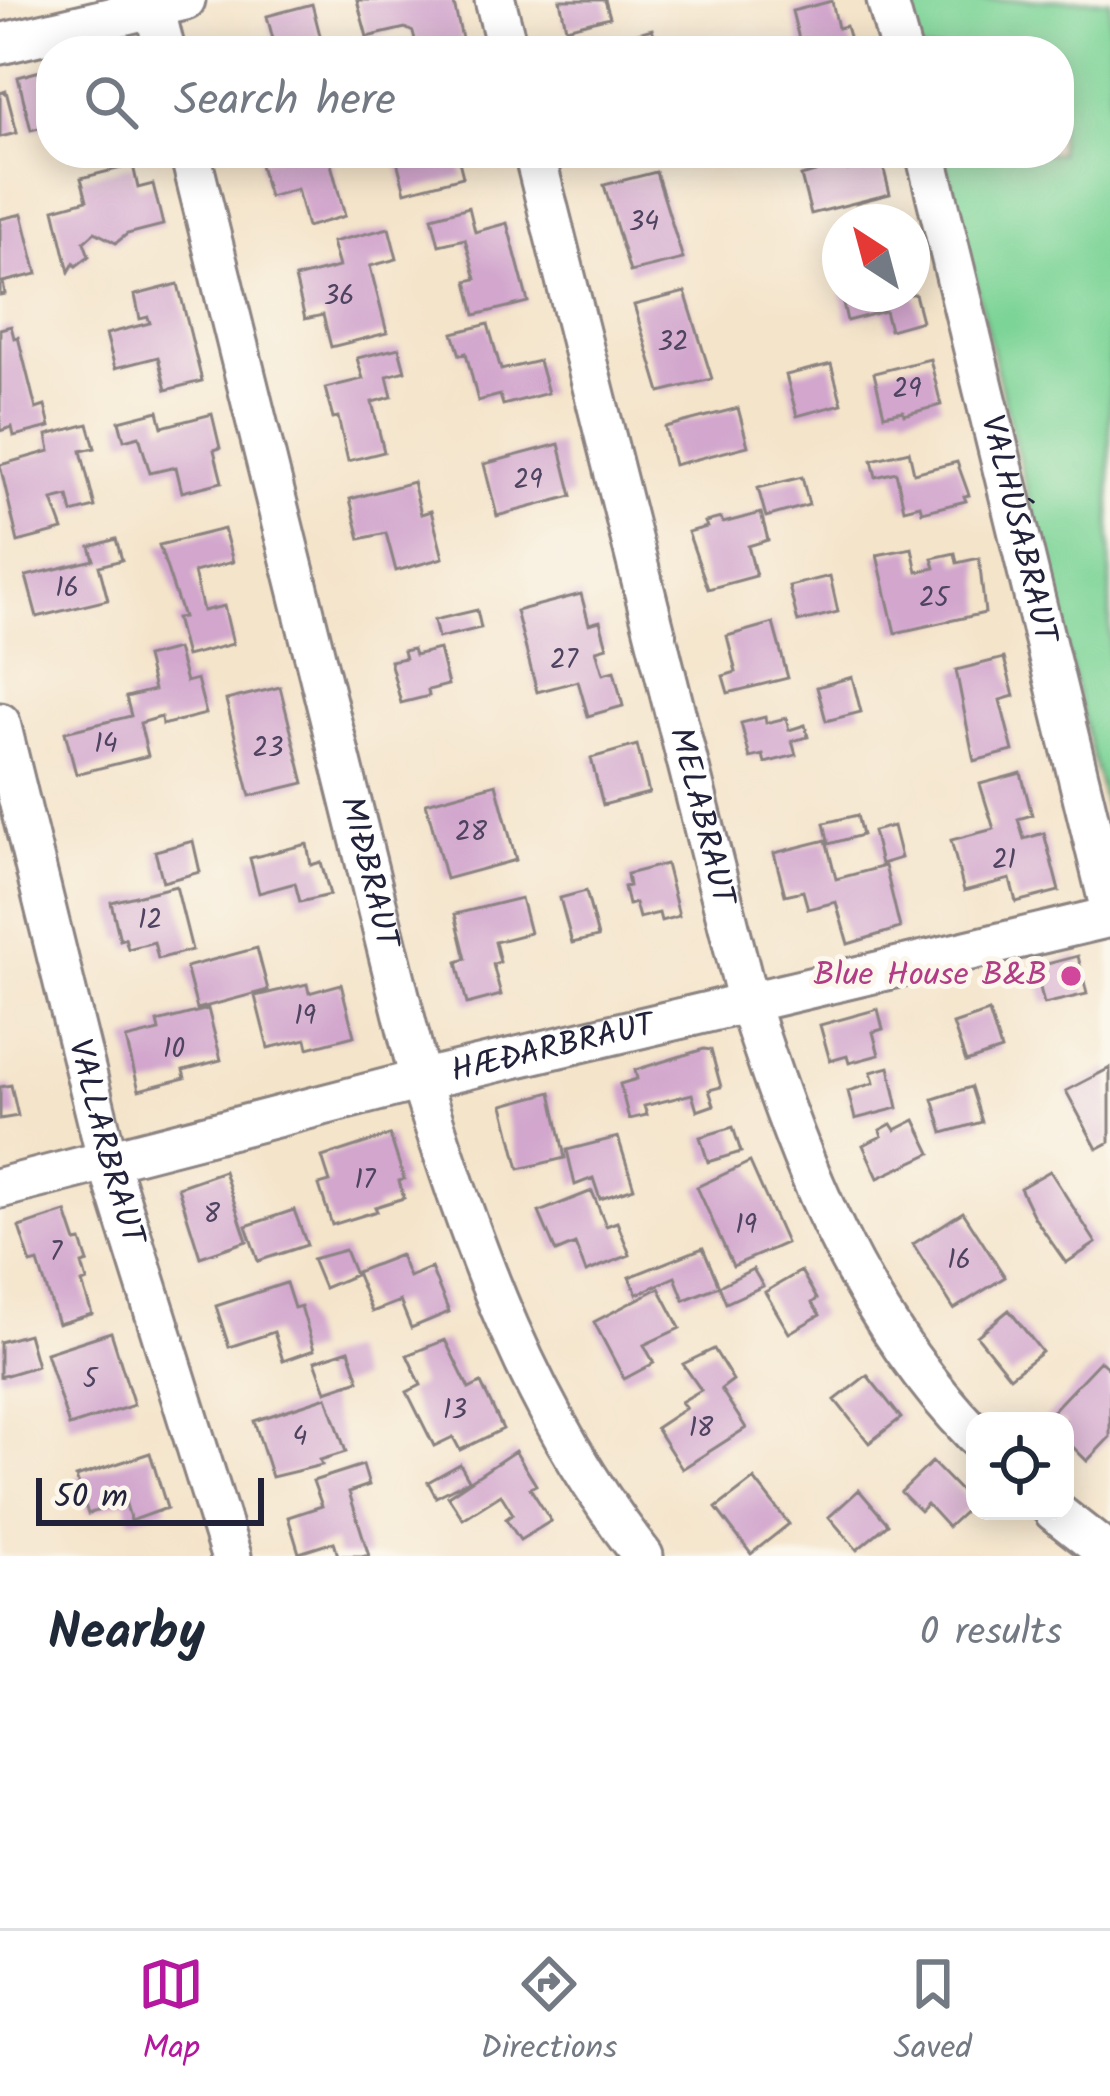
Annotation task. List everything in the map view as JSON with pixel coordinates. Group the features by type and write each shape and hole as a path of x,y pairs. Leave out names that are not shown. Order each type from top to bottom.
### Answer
{"street":[{"path":"495,0 504,36"},
{"path":"887,0 897,36"},
{"path":"0,44 169,4 166,36"},
{"name":"MIÐBRAUT","path":"194,168 420,1080 480,1266 524,1366 592,1484 643,1556"},
{"name":"MELABRAUT","path":"538,168 748,1002 785,1119 836,1238 901,1345 966,1424"},
{"name":"VALHÚSABRAUT","path":"930,168 1110,907"},
{"name":"VALLARBRAUT","path":"0,722 108,1162 232,1556"},
{"name":"HÆÐARBRAUT","path":"0,1187 420,1080 1110,917"},
{"path":"1065,1520 1110,1556"}],"green space":[{"path":"905,0 1110,0 1110,827 947,168 1074,168 1074,36 914,36"}],"building":[{"path":"357,0 453,0 461,36 414,36 405,28 367,36"},
{"path":"560,0 605,0 610,17 566,28"},
{"path":"832,1 838,28 846,26 849,36 798,36 792,11"},
{"path":"312,4 320,36 272,36 267,16"},
{"path":"652,29 654,36 627,36"},
{"path":"36,72 36,129 31,130 18,77"},
{"path":"6,91 17,133 0,137 0,93"},
{"path":"134,168 138,188 153,184 163,225 127,234 116,243 95,232 84,242 89,256 74,263 69,272 54,209 87,200 81,178"},
{"path":"261,168 332,168 345,216 307,227 297,189 269,197"},
{"path":"399,168 461,168 463,177 405,192"},
{"path":"814,168 884,168 890,194 850,204 822,204 822,211 811,214 801,176 815,172"},
{"path":"656,172 683,259 630,272 604,185"},
{"path":"469,207 475,232 507,223 528,302 475,315 467,281 476,279 465,239 439,245 432,217"},
{"path":"22,214 37,274 3,282 5,294 0,295 0,219"},
{"path":"389,228 397,259 370,266 387,333 331,347 323,315 305,319 295,278 339,267 332,242"},
{"path":"178,284 202,381 166,390 158,357 115,368 106,334 150,323 148,317 140,319 135,295"},
{"path":"685,292 712,379 660,392 634,305"},
{"path":"845,312 881,312 847,321"},
{"path":"885,312 920,312 922,321 890,330"},
{"path":"488,324 501,370 539,361 548,393 503,405 500,395 478,401 466,353 460,355 453,333"},
{"path":"11,326 36,409 45,406 50,427 14,436 12,427 0,431 0,329"},
{"path":"399,348 405,371 387,376 392,397 372,402 384,452 348,461 338,417 333,418 325,388 363,379 357,358"},
{"path":"930,359 941,405 884,415 874,373"},
{"path":"831,364 842,404 797,416 786,375"},
{"path":"738,408 748,446 674,465 665,427"},
{"path":"158,411 162,427 212,414 222,482 182,492 176,467 150,473 139,436 124,440 119,421"},
{"path":"88,424 95,448 81,451 95,507 72,513 68,496 52,500 63,530 18,542 0,465 50,451 47,435"},
{"path":"559,444 572,496 497,516 484,464"},
{"path":"909,451 914,473 957,462 969,495 964,496 966,501 922,512 920,505 904,509 896,472 876,477 872,460"},
{"path":"802,477 809,505 766,517 758,488"},
{"path":"413,482 421,514 431,511 443,558 396,571 386,533 360,539 350,499"},
{"path":"761,513 768,540 748,546 756,576 708,589 688,532 707,527 705,522 721,518 723,523"},
{"path":"224,529 233,562 194,572 203,611 224,606 233,644 186,656 176,618 183,617 159,545"},
{"path":"116,539 122,560 99,566 108,600 37,617 26,576 94,560 90,547"},
{"path":"912,548 917,572 935,568 932,558 955,553 957,563 979,558 985,613 895,633 877,555"},
{"path":"830,576 838,612 798,622 789,586"},
{"path":"581,594 589,624 600,621 607,647 596,650 603,674 614,671 623,706 588,716 578,681 537,692 516,611"},
{"path":"477,610 481,628 438,638 434,620"},
{"path":"773,623 788,678 728,693 723,676 736,672 727,636"},
{"path":"177,649 186,682 197,679 206,714 162,725 161,717 140,723 148,756 76,774 65,732 131,716 126,697 154,690 146,657"},
{"path":"413,649 415,655 439,649 448,685 401,703 390,661 405,658 403,651"},
{"path":"1004,658 1014,696 1000,700 1013,751 974,761 956,670"},
{"path":"852,677 861,712 826,721 817,687"},
{"path":"280,687 304,783 250,796 226,700"},
{"path":"765,717 766,723 786,718 789,730 805,725 808,737 792,741 796,755 765,763 763,755 750,758 741,723"},
{"path":"637,745 649,793 603,805 591,758"},
{"path":"1021,773 1032,815 1018,819 1024,839 1044,833 1059,891 1016,902 1010,879 964,891 951,840 994,829 980,784"},
{"path":"496,784 516,860 446,879 426,803"},
{"path":"857,815 862,835 829,844 824,823"},
{"path":"893,826 901,858 881,864 873,831"},
{"path":"826,840 836,879 885,866 900,928 848,944 836,902 808,909 803,891 785,895 774,853"},
{"path":"193,841 200,872 163,882 155,851"},
{"path":"307,844 311,865 321,862 330,895 300,902 295,883 259,893 250,858"},
{"path":"666,864 679,916 661,921 659,913 639,918 635,903 628,905 627,874"},
{"path":"176,886 192,950 158,959 154,942 128,949 125,938 120,940 111,902"},
{"path":"586,891 598,937 572,943 560,898"},
{"path":"521,898 530,933 495,942 500,962 493,964 501,995 467,1004 457,962 466,959 455,914"},
{"path":"257,948 268,990 197,1009 186,967"},
{"path":"1078,956 1087,994 1044,1004 1035,967"},
{"path":"307,984 309,993 341,984 354,1036 308,1048 306,1039 268,1048 255,996"},
{"path":"208,1009 221,1060 183,1070 185,1078 139,1090 126,1039 159,1031 157,1022"},
{"path":"878,1009 883,1029 873,1032 879,1055 849,1063 847,1056 830,1061 820,1025"},
{"path":"989,1012 1001,1050 966,1062 953,1024"},
{"path":"711,1050 721,1087 709,1090 714,1105 697,1111 692,1094 644,1106 647,1115 629,1119 620,1084 637,1079 635,1070"},
{"path":"889,1067 898,1108 855,1119 848,1091 874,1083 871,1072"},
{"path":"1110,1068 1110,1142 1097,1149 1066,1091"},
{"path":"11,1085 18,1116 0,1119 0,1087"},
{"path":"971,1087 982,1122 943,1133 933,1099"},
{"path":"551,1092 565,1158 519,1169 503,1105"},
{"path":"915,1120 931,1153 878,1178 863,1145 882,1136 880,1130 891,1124 895,1130"},
{"path":"733,1127 741,1152 708,1162 700,1137"},
{"path":"390,1135 404,1179 399,1181 404,1198 332,1225 319,1185 330,1182 322,1157"},
{"path":"618,1137 634,1188 600,1199 593,1178 575,1185 567,1150"},
{"path":"750,1162 786,1243 733,1266 697,1187"},
{"path":"224,1171 247,1241 200,1257 178,1187"},
{"path":"1050,1171 1096,1243 1066,1263 1020,1188"},
{"path":"592,1191 606,1226 617,1222 630,1255 586,1272 575,1244 556,1252 539,1212"},
{"path":"294,1210 307,1245 258,1261 246,1226"},
{"path":"66,1212 88,1262 82,1264 87,1281 82,1283 92,1314 58,1324 38,1262 31,1264 19,1227"},
{"path":"963,1212 1005,1277 954,1309 913,1244"},
{"path":"703,1248 719,1286 684,1300 675,1277 637,1294 629,1277"},
{"path":"345,1250 355,1275 324,1288 312,1259"},
{"path":"400,1255 409,1277 431,1268 449,1312 411,1328 400,1301 372,1312 356,1272"},
{"path":"753,1269 763,1286 726,1303 719,1286"},
{"path":"801,1271 820,1315 789,1333 765,1292"},
{"path":"286,1283 294,1308 301,1306 314,1350 283,1361 274,1332 229,1347 216,1306"},
{"path":"659,1288 680,1328 644,1345 654,1363 624,1379 594,1322"},
{"path":"1009,1310 1042,1352 1010,1377 977,1336"},
{"path":"111,1332 134,1405 69,1426 46,1353"},
{"path":"28,1334 37,1366 0,1377 0,1342"},
{"path":"445,1340 469,1389 481,1383 503,1429 460,1450 453,1437 434,1446 407,1392 421,1385 407,1355"},
{"path":"714,1349 733,1380 721,1389 746,1428 682,1469 656,1428 686,1408 681,1402 701,1390 683,1364"},
{"path":"349,1350 359,1380 326,1391 315,1361"},
{"path":"1100,1361 1110,1370 1110,1437 1087,1461 1074,1448 1074,1412 1052,1412"},
{"path":"867,1375 901,1418 869,1443 835,1400"},
{"path":"327,1397 346,1452 320,1460 322,1465 272,1477 254,1421"},
{"path":"515,1451 551,1521 520,1540 506,1519 513,1514 501,1495 463,1519 448,1496"},
{"path":"150,1453 167,1508 131,1521 125,1501 88,1514 76,1477"},
{"path":"932,1462 966,1497 966,1510 948,1527 927,1504 920,1511 901,1492"},
{"path":"460,1464 469,1480 436,1497 428,1482"},
{"path":"363,1465 369,1485 349,1492 369,1556 338,1556 334,1542 299,1553 288,1517 322,1506 313,1481"},
{"path":"754,1479 789,1524 751,1554 716,1508"},
{"path":"859,1490 888,1524 857,1550 829,1517"}],"place":[{"name":"Blue House B&B","path":"1071,976"}]}
